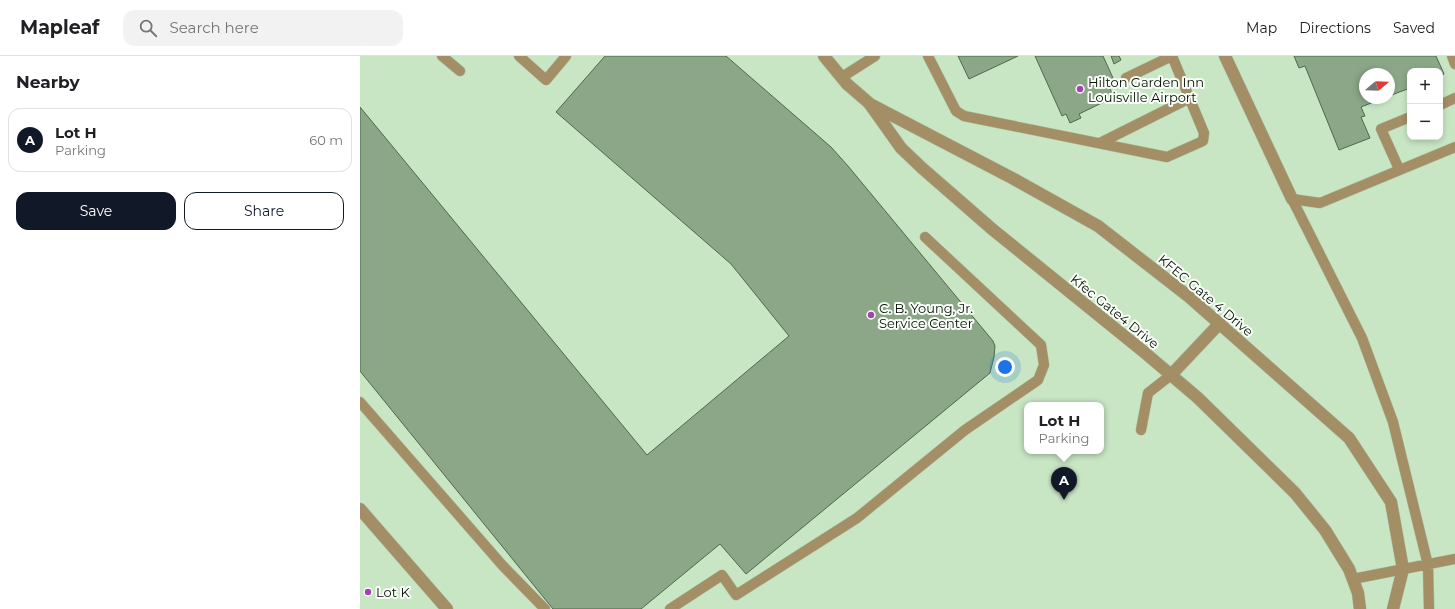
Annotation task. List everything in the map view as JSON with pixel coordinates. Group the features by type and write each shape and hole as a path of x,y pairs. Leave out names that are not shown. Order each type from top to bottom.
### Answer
{"street":[{"path":"1225,56 1292,199"},
{"name":"Kfec Gate4 Drive","path":"829,58 842,77 869,103 901,148 922,168 992,229 1171,374 1262,459 1304,503 1325,530 1353,579 1358,593 1360,609"},
{"name":"KFEC Gate 4 Drive","path":"869,103 1012,178 1098,226 1188,296 1220,323 1349,438 1391,502 1403,569 1393,609"},
{"path":"1171,374 1220,323"},
{"path":"360,510 447,609"}],"lane":[{"path":"442,56 460,71"},
{"path":"519,56 546,80 566,56"},
{"path":"842,77 875,56"},
{"path":"928,56 956,112 964,116 1167,157 1202,141 1204,132 1172,56 1126,78"},
{"path":"1452,56 1455,64"},
{"path":"1100,143 1190,98"},
{"path":"1442,104 1455,98"},
{"path":"1399,170 1381,129 1407,118"},
{"path":"1292,199 1320,203 1455,147"},
{"path":"1292,199 1362,338 1393,422 1428,565 1429,609"},
{"path":"670,609 722,575 736,595 857,518 965,430 1038,380 1044,365 1041,345 925,237"},
{"path":"1141,430 1148,392 1171,374"},
{"path":"360,402 503,566 545,609"},
{"path":"1353,579 1455,559"}],"building":[{"name":"C. B. Young, Jr. Service Center","path":"605,56 726,56 831,147 848,166 993,341 995,346 994,357 990,373 746,574 720,544 641,609 553,609 360,371 360,107 647,455 789,336 731,264 556,112"},
{"path":"958,56 1018,56 969,79"},
{"name":"Hilton Garden Inn Louisville Airport","path":"1035,56 1103,56 1113,78 1106,81 1114,97 1079,114 1081,118 1070,123 1066,114 1062,116"},
{"path":"1111,56 1119,56 1121,60 1114,64"},
{"path":"1294,56 1436,56 1441,68 1407,68 1407,89 1395,94 1395,68 1359,68 1359,104 1369,104 1361,107 1365,116 1361,117 1370,138 1339,150 1305,66 1299,68"}],"place":[{"name":"Hilton Garden Inn Louisville Airport","path":"1080,89"},
{"name":"C. B. Young, Jr. Service Center","path":"871,315"},
{"name":"Lot H","path":"1064,500"},
{"name":"Lot K","path":"368,592"}]}
